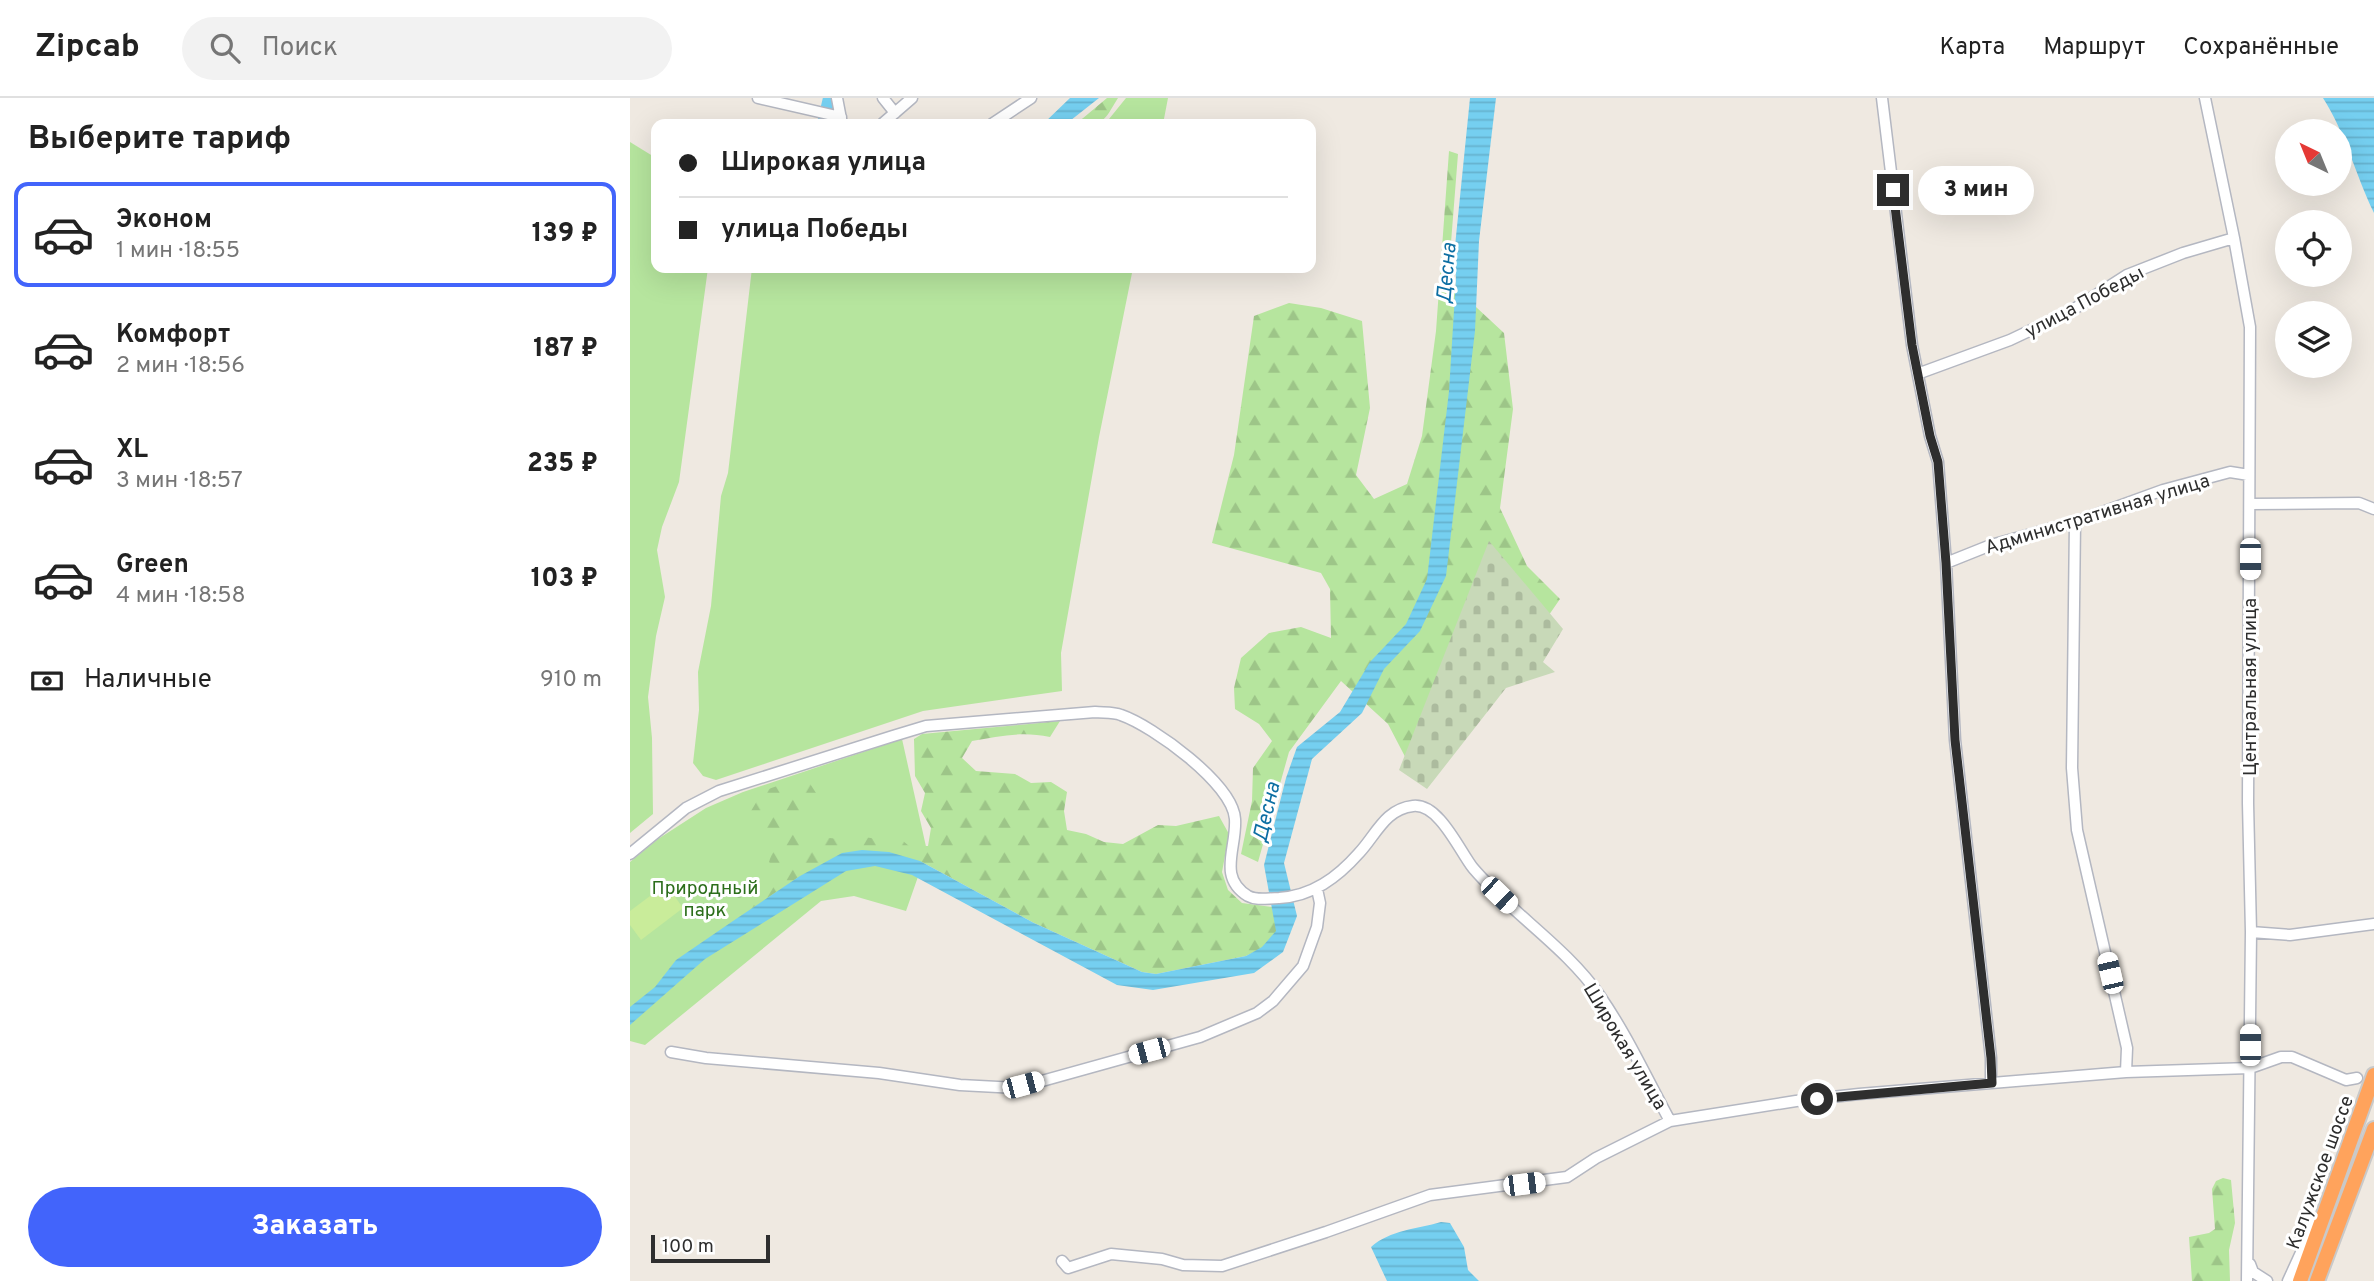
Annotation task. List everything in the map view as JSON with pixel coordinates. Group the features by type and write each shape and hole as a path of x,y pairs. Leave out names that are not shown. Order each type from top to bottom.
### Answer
{"highway":[{"name":"Калужское шоссе","path":"2297,1275 2374,1075"},
{"name":"Калужское шоссе","path":"2319,1281 2329,1247 2374,1129"}],"street":[{"path":"758,98 839,119 837,98"},
{"path":"883,98 895,113"},
{"path":"888,119 912,98"},
{"path":"1000,119 1031,98"},
{"path":"1882,98 1909,318 1930,436 1938,462 1955,740 1992,1083"},
{"name":"Центральная улица","path":"2205,98 2250,327 2250,1068 2247,1281"},
{"name":"улица Победы","path":"1920,373 2010,340 2071,311 2127,275 2183,253 2234,238"},
{"name":"Административная улица","path":"1946,563 1991,545 2075,522 2163,490 2230,472 2249,475"},
{"path":"2250,505 2359,503 2374,509"},
{"path":"2075,522 2072,768 2077,830 2127,1048 2126,1072"},
{"path":"630,854 686,808 719,791 926,726 1095,712 1119,714 1160,736 1219,785 1229,799 1235,818 1230,874 1234,886 1254,899 1295,897 1317,889 1320,903 1317,928 1303,966 1273,1001 1256,1013 1200,1037 1017,1088 960,1085 879,1073 706,1058 671,1052"},
{"name":"Широкая улица","path":"1317,889 1360,852 1381,822 1396,812 1414,806 1429,808 1443,822 1461,853 1484,880 1575,965 1599,995 1670,1121 1796,1101 1992,1083 2126,1072 2250,1068 2281,1057 2291,1057 2346,1080 2357,1078"},
{"path":"2250,932 2290,935 2374,924"},
{"path":"1062,1261 1068,1268 1111,1254 1162,1259 1183,1265 1222,1266 1430,1195 1567,1177 1596,1158 1670,1121"},
{"path":"2248,1256 2253,1272 2267,1281"},
{"path":"2281,1281 2297,1275"},
{"path":"2288,1281 2297,1275"}],"green space":[{"path":"1107,98 1118,98 1104,119 1082,119"},
{"path":"1126,98 1168,98 1164,119 1109,119"},
{"path":"630,142 651,155 651,273 707,273 679,482 662,527 657,550 665,597 656,636 648,697 652,738 653,814 630,833"},
{"path":"1449,151 1458,154 1448,281 1504,333 1513,409 1500,508 1527,566 1560,599 1515,664 1412,770 1388,724 1341,681 1289,752 1258,862 1241,854 1252,801 1253,768 1272,741 1259,724 1235,709 1234,688 1241,658 1269,633 1301,627 1331,638 1330,589 1321,573 1212,543 1234,455 1254,316 1289,303 1321,308 1362,321 1370,408 1356,475 1374,499 1407,484 1422,436 1436,331"},
{"path":"751,273 1132,273 1099,437 1061,653 1062,691 923,711 716,780 703,776 693,763 699,710 698,672 711,606 721,496 728,473"},
{"path":"1489,541 1563,629 1543,662 1555,672 1506,688 1427,789 1399,770"},
{"path":"1060,721 1050,737 1020,734 972,741 962,758 976,771 1015,774 1031,783 1051,782 1067,792 1064,811 1067,830 1104,842 1123,844 1158,825 1176,826 1219,816 1229,834 1222,872 1228,890 1242,903 1272,907 1277,931 1262,948 1246,956 1156,974 1142,972 1034,923 920,861 862,850 842,853 800,876 733,921 732,902 748,889 767,888 782,876 769,862 775,842 751,811 763,791 805,776 816,793 804,829 820,837 839,839 858,836 877,839 895,834 909,846 928,846 931,828 921,811 925,793 915,776 914,739 922,734"},
{"name":"Природный парк","path":"902,739 927,851 906,911 854,896 821,901 645,1045 630,1041 630,862 658,839 706,808 743,792"},
{"path":"666,884 683,908 641,940 630,925 630,911"},
{"path":"2223,1178 2231,1180 2235,1223 2229,1250 2230,1281 2192,1281 2189,1237 2215,1229 2212,1189 2216,1181"}],"water":[{"path":"1070,98 1099,98 1072,119 1048,119"},
{"path":"1470,98 1496,98 1479,241 1475,331 1446,576 1420,631 1384,669 1362,713 1312,759 1284,863 1297,916 1283,952 1254,973 1153,990 1117,985 912,875 875,866 846,871 705,959 630,1025 630,1007 655,987 676,960 800,876 842,853 862,850 889,852 920,861 1034,923 1142,972 1156,974 1246,956 1262,947 1276,931 1264,865 1286,778 1297,747 1340,712 1370,662 1406,624 1427,579 1449,391 1456,278 1454,256"},
{"path":"2323,98 2374,98 2374,213 2352,160 2352,119 2335,119"},
{"path":"1441,1222 1450,1223 1464,1247 1468,1270 1479,1281 1387,1281 1371,1247 1395,1233"}],"waterway":[{"path":"825,119 830,98"}],"route":[{"path":"1817,1099 1992,1083 1955,740 1938,462 1930,436 1920,373 1912,345 1893,190"}],"water label":[{"name":"Десна","path":"1446,273"},
{"name":"Десна","path":"1266,812"}]}
